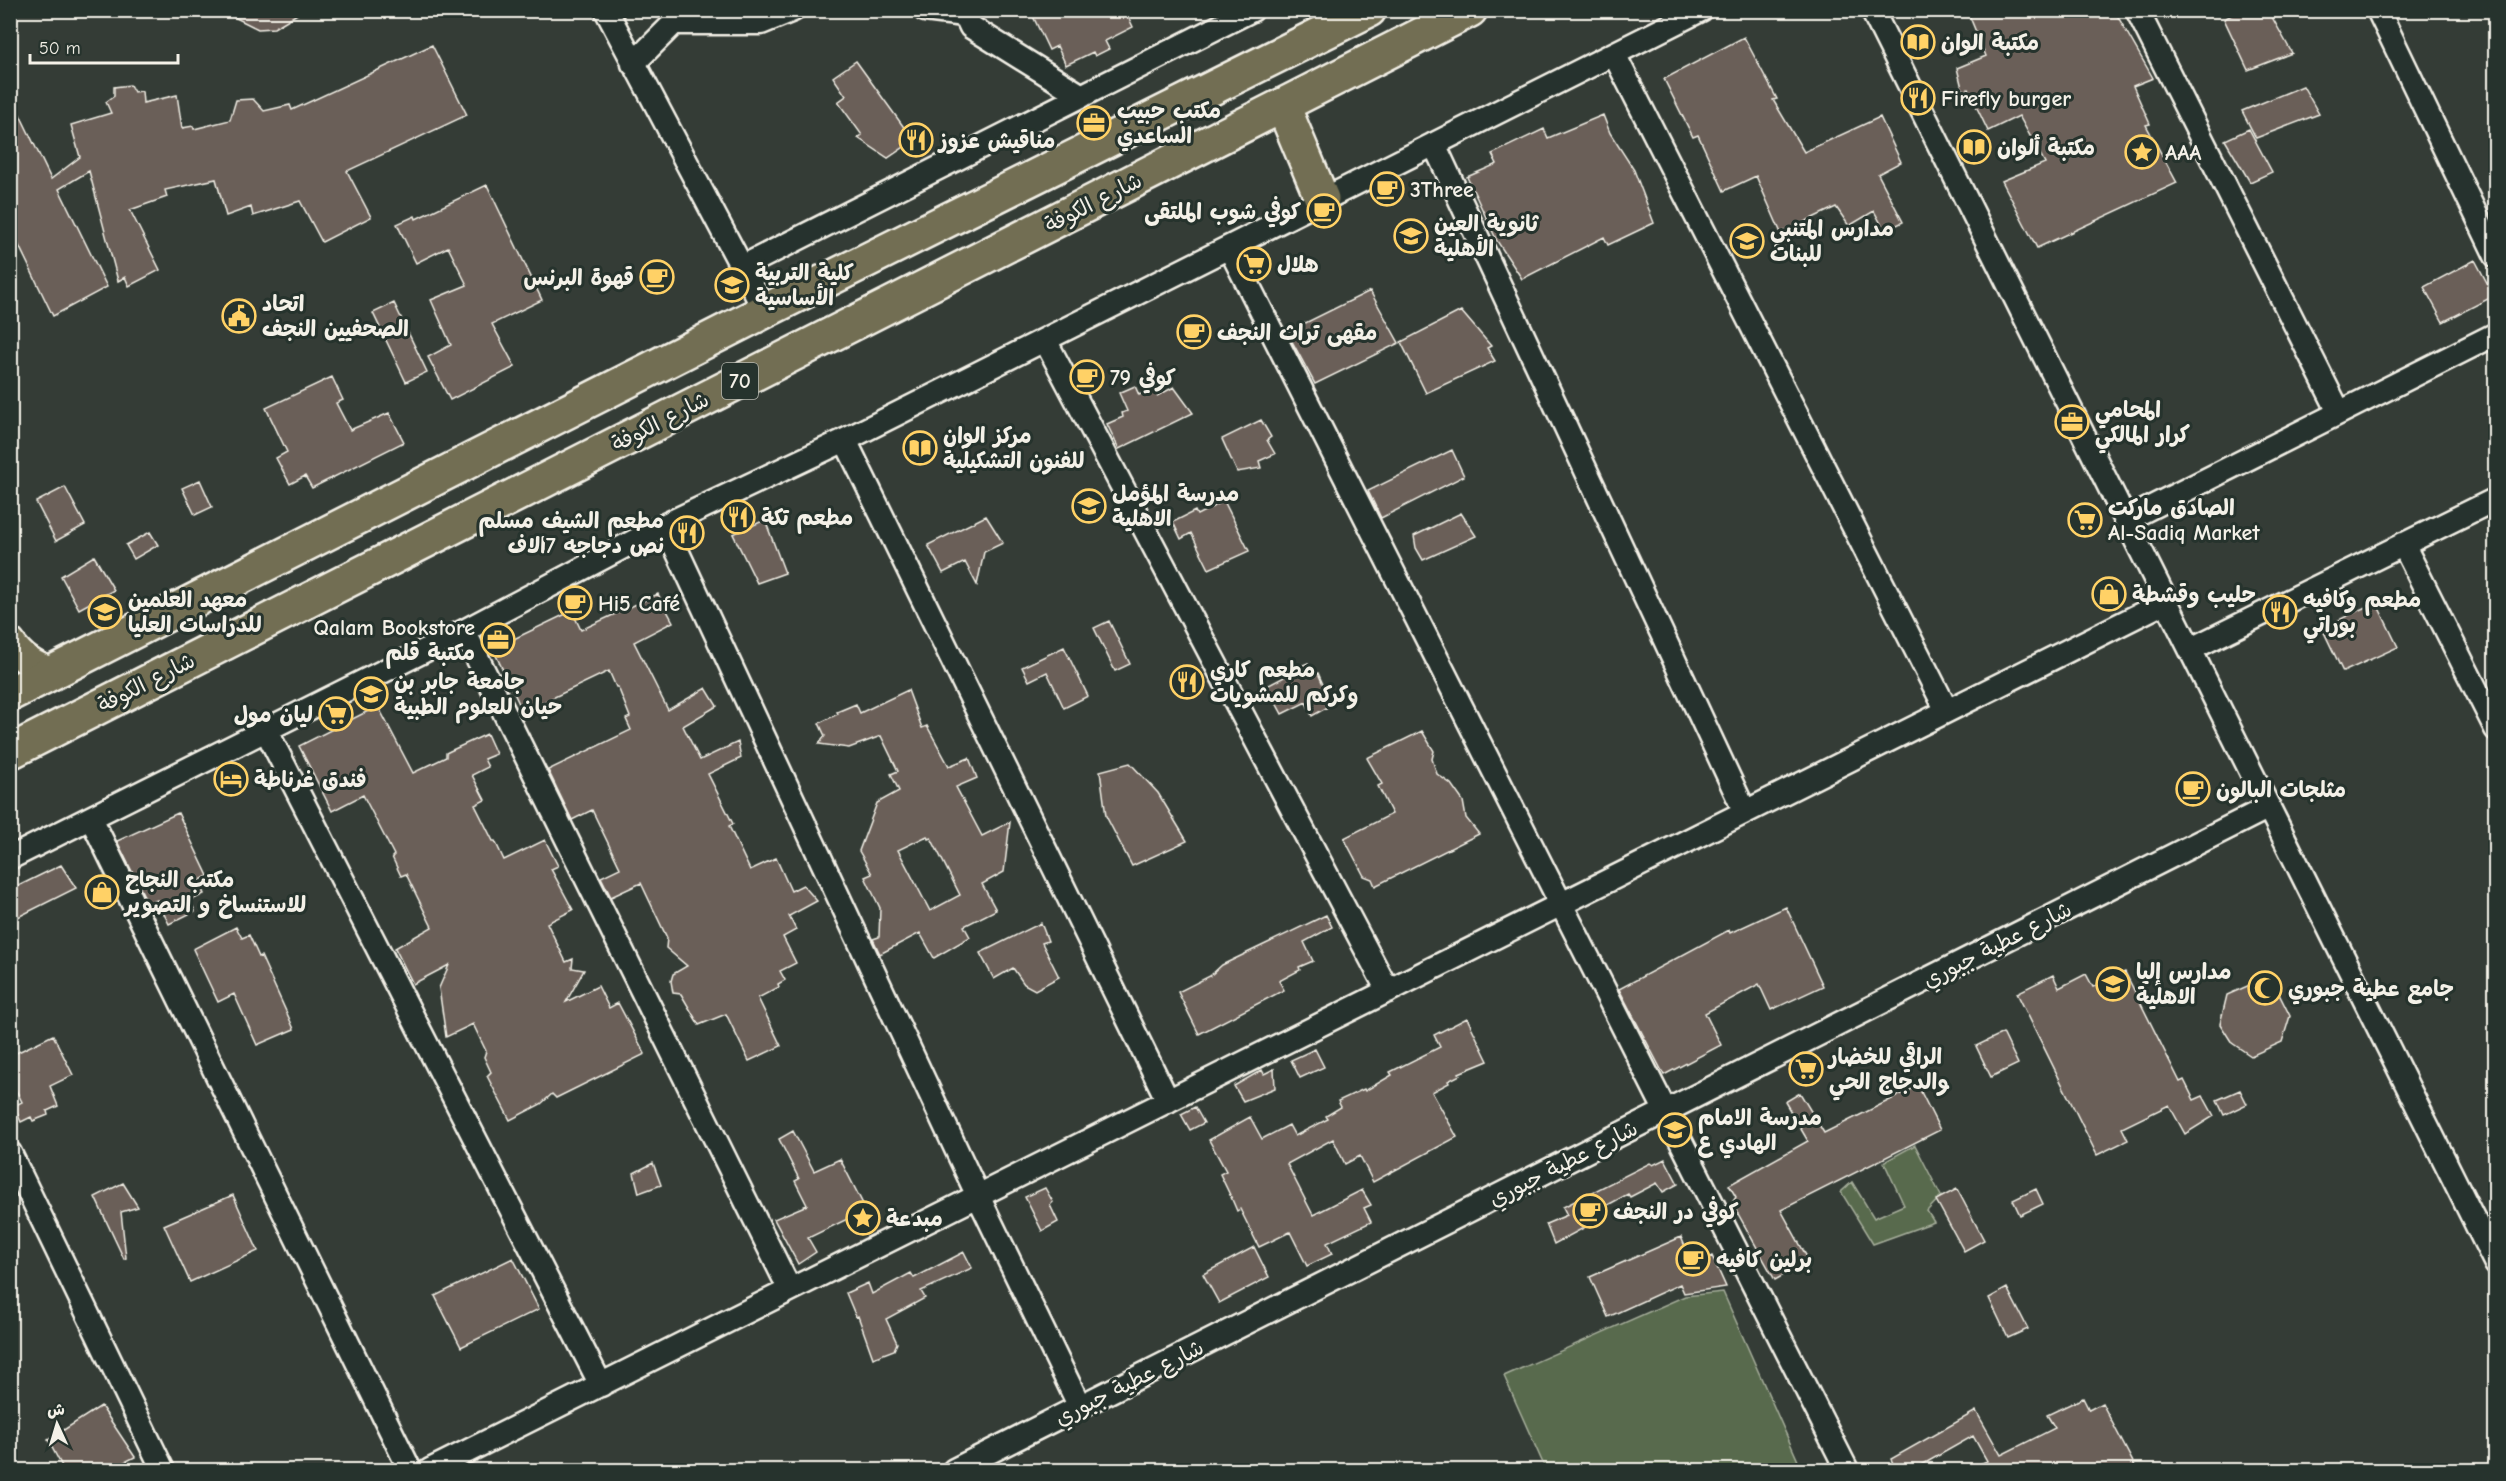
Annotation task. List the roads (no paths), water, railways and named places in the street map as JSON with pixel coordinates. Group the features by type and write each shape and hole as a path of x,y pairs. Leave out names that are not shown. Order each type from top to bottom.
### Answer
{"highway":[{"name":"70","path":"10,694 1369,10"},
{"name":"شارع الكوفة","path":"10,752 1470,10"},
{"path":"1283,106 1322,199"},
{"path":"56,670 57,691 63,701 72,708 84,710 96,707"}],"main road":[{"path":"10,642 18,653 34,666 56,670"}],"street":[{"path":"606,10 765,312"},
{"path":"633,64 674,23 761,23 793,10"},
{"path":"925,10 964,13 971,27 1082,96"},
{"path":"742,267 1252,10"},
{"path":"10,858 464,631 665,525 845,440 1701,10"},
{"path":"1872,10 2269,807 2486,1221 2496,1264"},
{"path":"2137,10 2339,412"},
{"path":"2378,10 2496,256"},
{"path":"1614,54 1947,711"},
{"path":"1434,144 1745,812"},
{"path":"1229,247 1847,1470"},
{"path":"2126,520 2496,334"},
{"path":"1045,340 1388,991"},
{"path":"845,440 1168,1101"},
{"path":"2190,649 2496,499"},
{"path":"665,525 978,1196 1080,1407"},
{"path":"2403,544 2496,729"},
{"path":"430,1470 2167,601"},
{"path":"464,631 790,1290"},
{"path":"266,730 601,1385"},
{"name":"شارع عطية جبوري","path":"954,1470 2269,807"},
{"path":"90,818 410,1470"},
{"path":"10,1153 163,1470"}],"place":[{"name":"مكتبة الوان","path":"1918,42"},
{"name":"Firefly burger","path":"1918,98"},
{"name":"مكتب حبيب الساعدي","path":"1094,123"},
{"name":"مناقيش عزوز","path":"916,140"},
{"name":"مكتبة ألوان","path":"1974,147"},
{"name":"AAA","path":"2142,152"},
{"name":"3Three","path":"1387,189"},
{"name":"كوفي شوب الملتقى","path":"1324,211"},
{"name":"ثانوية العين الأهلية","path":"1411,236"},
{"name":"مدارس المتنبي للبنات","path":"1747,241"},
{"name":"هلال","path":"1254,264"},
{"name":"قهوة البرنس","path":"657,277"},
{"name":"كلية التربية الأساسية","path":"732,285"},
{"name":"اتحاد الصحفيين النجف","path":"239,316"},
{"name":"مقهى تراث النجف","path":"1194,332"},
{"name":"كوفي 79","path":"1087,377"},
{"name":"المحامي كرار المالكي","path":"2072,422"},
{"name":"مركز الوان للفنون التشكيلية","path":"920,448"},
{"name":"مدرسة المؤمل الاهلية","path":"1089,506"},
{"name":"مطعم تكة","path":"738,517"},
{"name":"الصادق ماركت Al-Sadiq Market","path":"2085,520"},
{"name":"مطعم الشيف مسلم نص دجاجه 7الاف","path":"687,533"},
{"name":"حليب وقشطة","path":"2109,594"},
{"name":"Hi5 Café","path":"575,603"},
{"name":"معهد العلمين للدراسات العليا","path":"105,612"},
{"name":"مطعم وكافيه بوراتي","path":"2280,612"},
{"name":"Qalam Bookstore مكتبة قلم","path":"498,640"},
{"name":"مطعم كاري وكركم للمشويات","path":"1187,682"},
{"name":"جامعة جابر بن حيان للعلوم الطبية","path":"371,694"},
{"name":"ليان مول","path":"336,714"},
{"name":"فندق غرناطة","path":"231,779"},
{"name":"مثلجات البالون","path":"2193,789"},
{"name":"مكتب النجاح للاستنساخ و التصوير","path":"102,892"},
{"name":"مدارس إليا الاهلية","path":"2113,984"},
{"name":"جامع عطية جبوري","path":"2265,988"},
{"name":"الراقي للخضار والدجاج الحي","path":"1806,1069"},
{"name":"مدرسة الامام الهادي ع","path":"1675,1130"},
{"name":"كوفي در النجف","path":"1590,1211"},
{"name":"مبدعة","path":"863,1218"},
{"name":"برلين كافيه","path":"1693,1259"}]}
